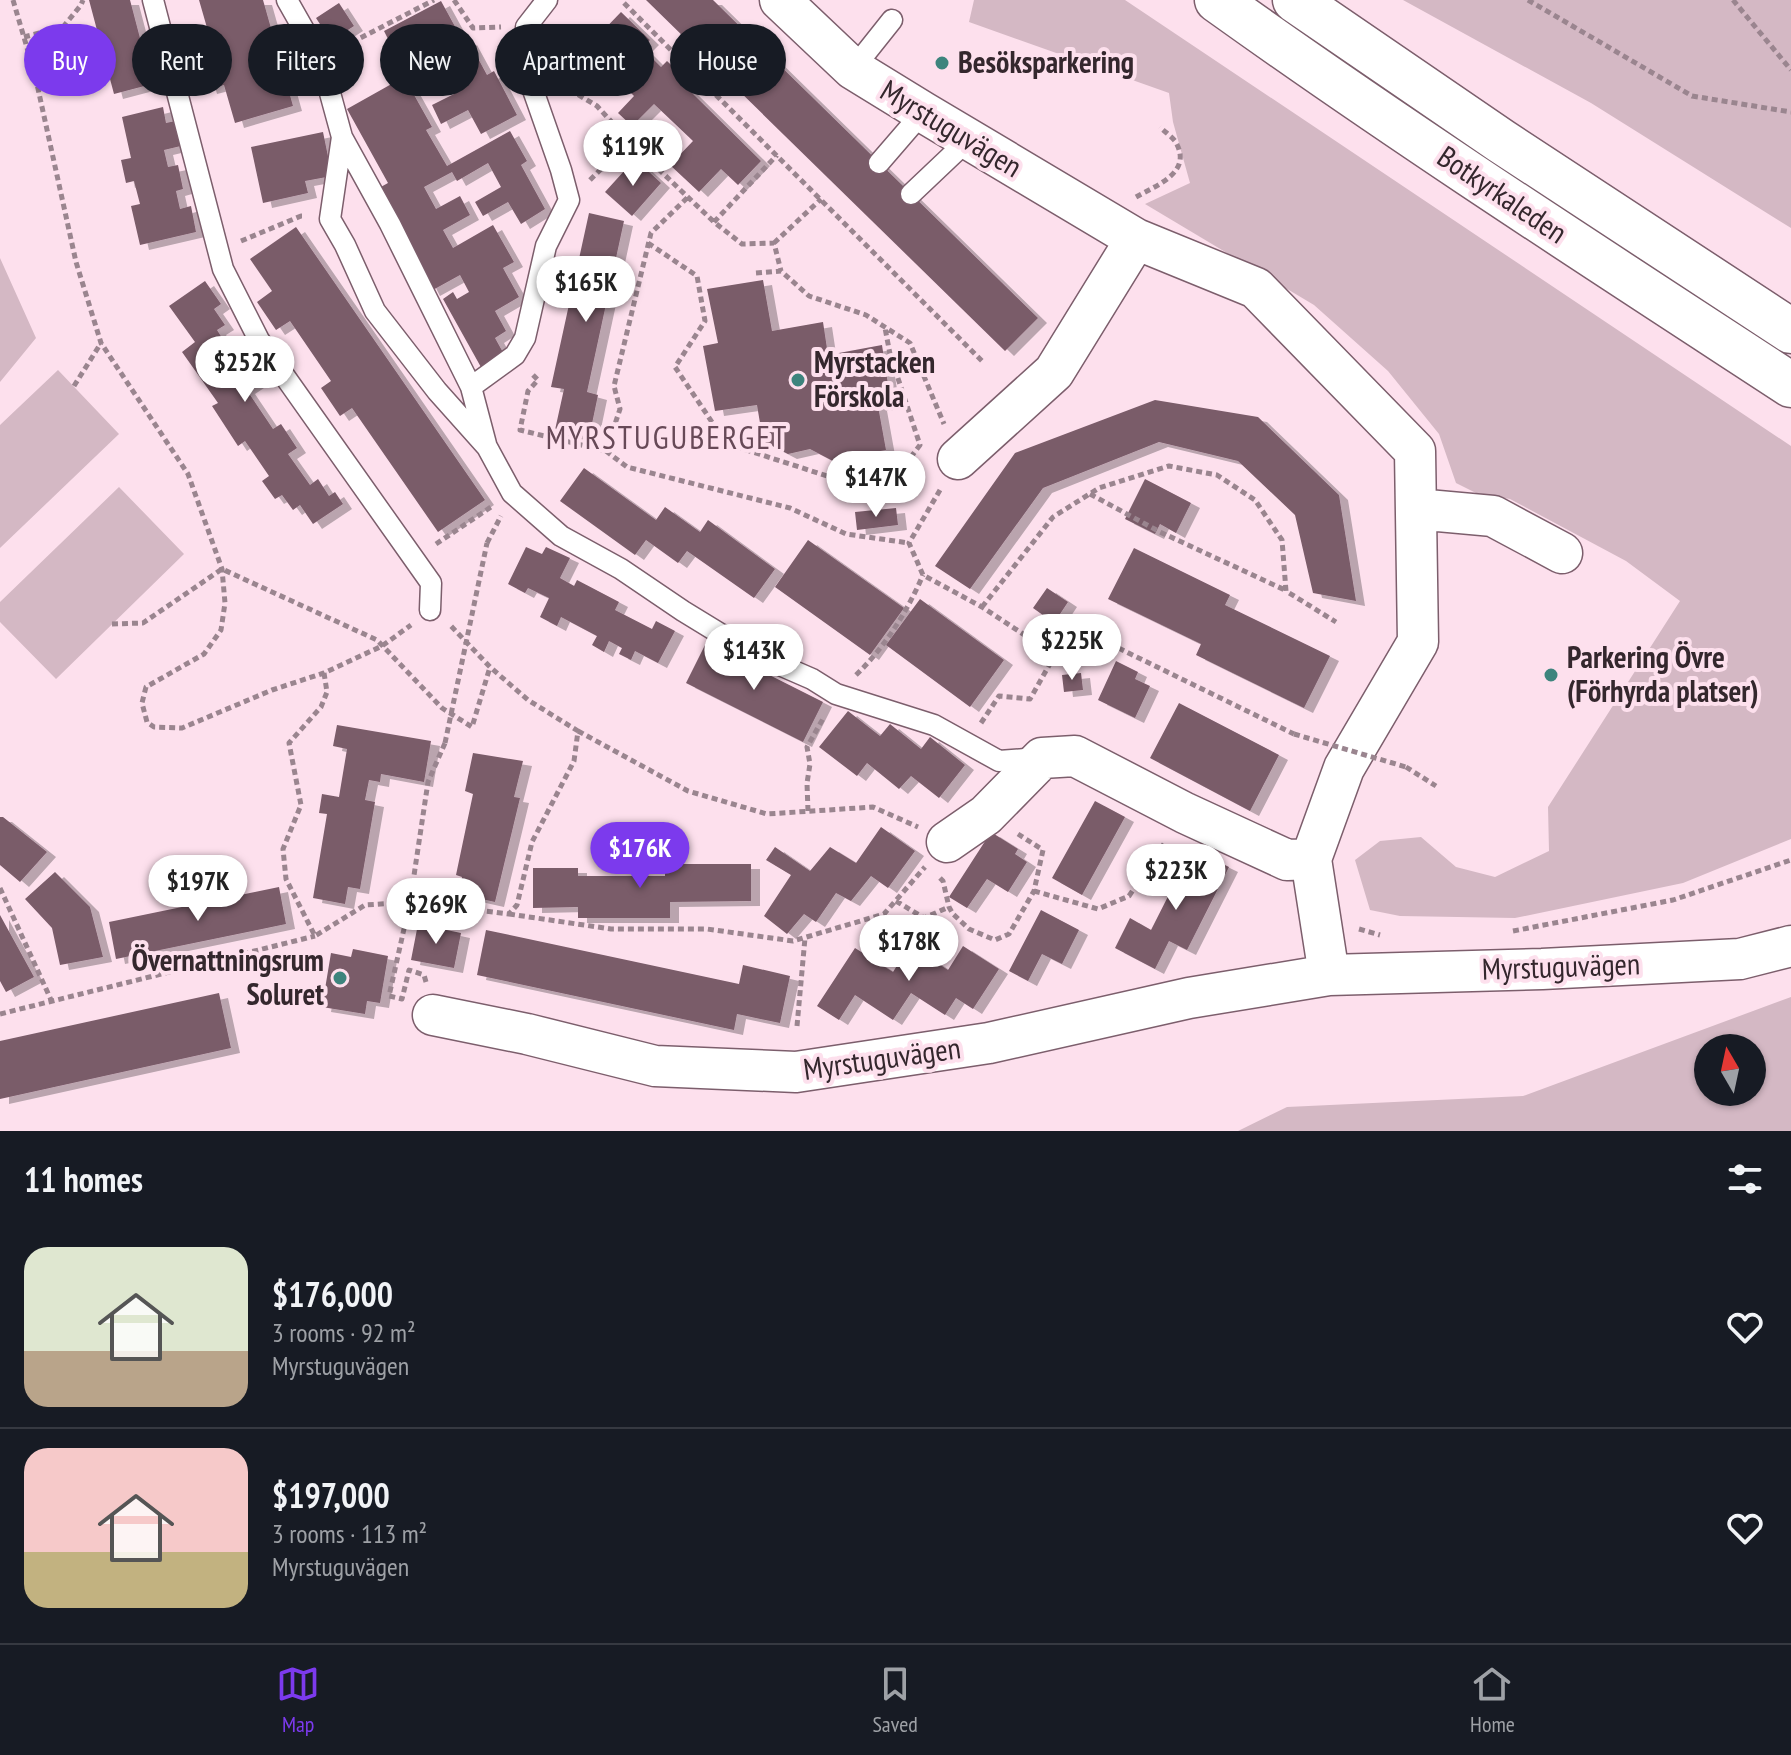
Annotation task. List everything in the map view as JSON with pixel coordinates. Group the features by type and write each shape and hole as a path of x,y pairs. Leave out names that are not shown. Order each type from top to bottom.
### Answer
{"main road":[{"name":"Botkyrkaleden","path":"1217,0 1505,198 1791,385"},
{"name":"Botkyrkaleden","path":"1295,0 1489,133 1791,331"}],"street":[{"name":"Myrstuguvägen","path":"780,0 853,69 968,140 1136,239 1256,288 1415,451 1418,642 1344,768 1311,859 1329,975"},
{"path":"958,459 1054,372 1136,239"},
{"path":"1416,509 1493,516 1562,553"},
{"path":"936,854 986,815 1042,758 1075,756 1185,813 1287,860 1311,859"},
{"name":"Myrstuguvägen","path":"433,1015 527,1034 655,1066 796,1072 989,1043 1189,998 1329,975 1740,959 1791,946"}],"lane":[{"path":"153,0 223,269 259,340 431,583 430,610"},
{"path":"287,0 321,60 342,137 390,224 471,387 487,447"},
{"path":"528,24 547,0"},
{"path":"853,69 892,20"},
{"path":"471,387 515,355 525,338 546,246 569,200 535,96"},
{"path":"879,163 923,112"},
{"path":"342,137 330,219 375,311 437,391 487,447 512,493 561,536 621,569 750,652 812,679 836,694 934,725 999,761 1042,758"},
{"path":"911,194 968,140"}],"path":[{"path":"13,0 24,37"},
{"path":"65,24 83,0"},
{"path":"364,35 434,0"},
{"path":"454,0 470,24"},
{"path":"1528,0 1692,96 1791,112"},
{"path":"1733,0 1791,70"},
{"path":"624,3 983,362"},
{"path":"40,96 76,262 101,343 188,474 222,569 225,603 221,630 204,654 146,687 142,703 147,722 154,727 182,728 272,690 324,673 382,646 430,610 448,623 490,667 528,700 688,791 767,814 873,807 936,854 953,914 969,929 995,940 1009,934 1034,891 1043,850 986,815"},
{"path":"580,96 597,106 714,222 742,244 774,243 821,199"},
{"path":"1160,127 1175,142 1181,161 1177,170 1163,181"},
{"path":"569,200 629,141"},
{"path":"714,222 777,155"},
{"path":"606,451 620,409 614,386 651,233 688,197"},
{"path":"217,250 301,216"},
{"path":"648,243 697,276 705,321 675,367 716,428 737,447 849,483 898,474 920,445 890,354 885,327"},
{"path":"774,243 781,271 809,296 866,315 910,343 958,459 909,543"},
{"path":"756,273 781,271"},
{"path":"74,386 101,343"},
{"path":"515,355 538,380 528,391 520,430 606,451 627,467 790,508 846,534 909,543"},
{"path":"982,607 1053,517 1099,488 1169,466 1217,475 1255,500 1282,540 1286,591"},
{"path":"414,559 512,493"},
{"path":"1090,494 1160,532 1286,591 1336,622"},
{"path":"389,996 410,902 428,782 445,743 487,543"},
{"path":"909,543 923,575 982,607 1055,655"},
{"path":"112,624 143,623 222,569"},
{"path":"222,569 377,640 442,708 472,727 490,667"},
{"path":"808,811 810,764 807,747 836,694 872,659 911,603 923,575"},
{"path":"967,744 999,696 1030,699 1055,655 1098,638 1294,734 1406,767 1436,786"},
{"path":"315,936 286,879 283,849 301,805 289,743 321,707 327,692 324,673"},
{"path":"509,914 517,905 532,842 574,761 578,731"},
{"path":"1034,891 1098,909 1129,896 1185,813"},
{"path":"0,1014 315,936 365,905 410,902 611,929 707,929 793,941 884,914 936,854"},
{"path":"1502,933 1673,900 1791,860"},
{"path":"0,888 52,1002"},
{"path":"896,901 924,918 949,907"},
{"path":"1357,928 1382,935"},
{"path":"797,1026 805,938"}],"shaded area":[{"path":"974,0 1125,0 1791,446 1791,839 1683,883 1515,918 1400,916 1370,910 1355,860 1380,841 1421,837 1456,867 1495,877 1549,851 1548,807 1680,601 1626,561 1510,499 1476,493 1456,483 1439,434 1388,371 1314,305 1145,204 1190,183 1173,122 1169,93 969,22"},
{"path":"1403,0 1791,0 1791,228 1591,103"},
{"path":"0,258 36,338 0,382"},
{"path":"58,370 119,434 0,548 0,425"},
{"path":"119,487 184,554 56,679 0,622 0,602"},
{"path":"1791,997 1791,1131 1238,1131 1287,1107 1523,1096"}],"building":[{"path":"89,0 130,0 136,24 132,24 132,89 116,93 116,24 95,24"},
{"path":"199,0 263,0 270,24 248,24 248,96 290,96 293,106 235,123 227,96 232,96 232,24 206,24"},
{"path":"646,0 713,0 738,24 671,24"},
{"path":"441,1 454,24 397,24"},
{"path":"339,3 353,24 320,24 316,18"},
{"path":"621,12 633,24 609,24"},
{"path":"479,60 487,75 495,73 495,96 507,96 517,115 481,134 468,110 441,124 432,105 450,96 479,96"},
{"path":"654,60 661,67 667,61 670,64 670,96 695,96 761,161 738,185 721,169 699,192 670,165 693,141 654,104 632,126 618,113 634,96 654,96"},
{"path":"786,71 1038,318 1005,351 744,96 786,96"},
{"path":"380,90 380,96 415,96 432,127 426,130 447,166 510,131 527,161 521,165 545,209 521,224 508,202 483,216 475,202 501,187 488,163 457,181 452,172 424,187 436,209 460,196 470,215 443,230 453,248 493,225 514,262 503,268 519,297 495,311 506,331 495,338 505,356 482,369 443,299 453,292 457,299 469,292 460,275 431,291 379,188 388,183 347,109"},
{"path":"163,107 166,123 180,120 185,145 164,150 168,167 178,165 183,189 176,191 180,209 191,206 196,232 140,245 131,206 140,204 134,181 126,183 121,160 131,158 122,117"},
{"path":"323,132 332,176 305,181 308,193 263,203 251,147"},
{"path":"635,159 661,183 632,216 605,192"},
{"path":"589,213 624,221 587,392 598,395 589,438 555,430 564,389 551,387"},
{"path":"296,227 485,500 438,532 352,408 340,416 321,388 331,381 290,321 276,330 257,302 272,291 250,259"},
{"name":"Myrstacken Förskola","path":"763,280 772,331 823,322 828,355 882,345 891,404 878,406 886,450 863,454 854,472 810,449 788,454 763,441 757,405 715,411 703,346 718,343 707,289"},
{"path":"205,281 221,304 214,309 225,325 217,330 227,346 237,339 251,361 244,366 255,383 246,389 273,429 281,424 297,448 288,454 310,485 318,479 329,496 335,492 343,504 313,524 300,505 293,510 282,495 275,499 262,481 269,476 245,441 238,446 212,406 218,403 182,352 195,342 169,306"},
{"path":"1155,400 1258,417 1339,495 1356,601 1313,593 1295,515 1238,461 1159,442 1043,488 970,589 935,566 1015,453"},
{"path":"584,468 656,520 665,507 700,532 708,520 775,569 754,598 687,551 678,563 646,540 635,555 560,501"},
{"path":"1145,479 1191,503 1176,533 1160,524 1155,534 1125,519"},
{"path":"896,508 898,525 857,530 855,512"},
{"path":"808,540 904,608 870,655 775,587"},
{"path":"526,547 542,554 546,547 570,558 560,578 574,586 577,580 619,602 615,610 652,629 656,621 675,631 658,663 635,651 631,660 619,654 622,648 609,641 604,652 592,645 597,636 561,617 557,626 540,617 549,598 528,588 525,593 508,584"},
{"path":"1134,548 1230,595 1225,605 1330,656 1304,708 1196,655 1201,644 1108,599"},
{"path":"1047,588 1068,602 1054,623 1033,608"},
{"path":"920,599 1004,660 970,707 886,645"},
{"path":"706,643 823,702 803,742 686,683"},
{"path":"1116,661 1138,672 1135,679 1150,686 1135,718 1098,700"},
{"path":"1081,673 1083,690 1064,692 1062,675"},
{"path":"1179,703 1279,755 1250,811 1150,758"},
{"path":"848,711 880,736 890,724 921,749 930,737 965,765 939,798 911,776 899,789 867,763 857,776 819,747"},
{"path":"337,725 431,741 424,782 381,774 380,782 369,780 365,800 375,802 360,889 348,887 345,904 313,898 327,814 319,813 322,794 339,797 347,749 333,746"},
{"path":"473,753 523,761 514,797 520,798 495,902 459,894 462,877 456,875 473,794 465,791"},
{"path":"1095,801 1125,817 1082,895 1052,878"},
{"path":"0,817 47,852 20,882 0,865"},
{"path":"881,827 915,851 888,888 871,876 851,901 836,893 816,922 804,914 787,934 764,916 791,875 766,860 775,847 810,871 830,847 856,863"},
{"path":"991,832 1018,849 1015,854 1027,862 1008,892 987,879 967,908 949,897"},
{"path":"1192,849 1229,867 1187,950 1169,941 1155,969 1115,948 1130,918 1151,930"},
{"path":"665,864 751,864 751,901 670,902 670,918 578,918 578,907 533,908 533,868 578,868 578,876 665,876"},
{"path":"55,872 90,907 103,957 60,965 52,928 25,899"},
{"path":"279,887 286,924 116,959 109,922"},
{"path":"1041,910 1079,930 1062,964 1042,954 1028,981 1009,971"},
{"path":"0,915 34,977 6,992 0,981"},
{"path":"418,924 461,933 454,968 411,960"},
{"path":"486,930 739,984 743,965 790,976 780,1023 737,1014 734,1030 477,975"},
{"path":"910,945 948,970 963,946 999,969 973,1009 956,998 945,1015 911,993 893,1020 855,995 839,1020 817,1006 855,948 893,972"},
{"path":"353,949 388,956 380,1003 367,1001 365,1014 322,1007 331,953 351,957"},
{"path":"219,993 231,1048 0,1099 0,1041"}],"place":[{"name":"Besöksparkering","path":"942,63"},
{"name":"Myrstacken Förskola","path":"798,380"},
{"name":"Parkering Övre (Förhyrda platser)","path":"1551,675"},
{"name":"Övernattningsrum Soluret","path":"340,978"}],"district":[{"name":"MYRSTUGUBERGET","path":"667,438"}]}
